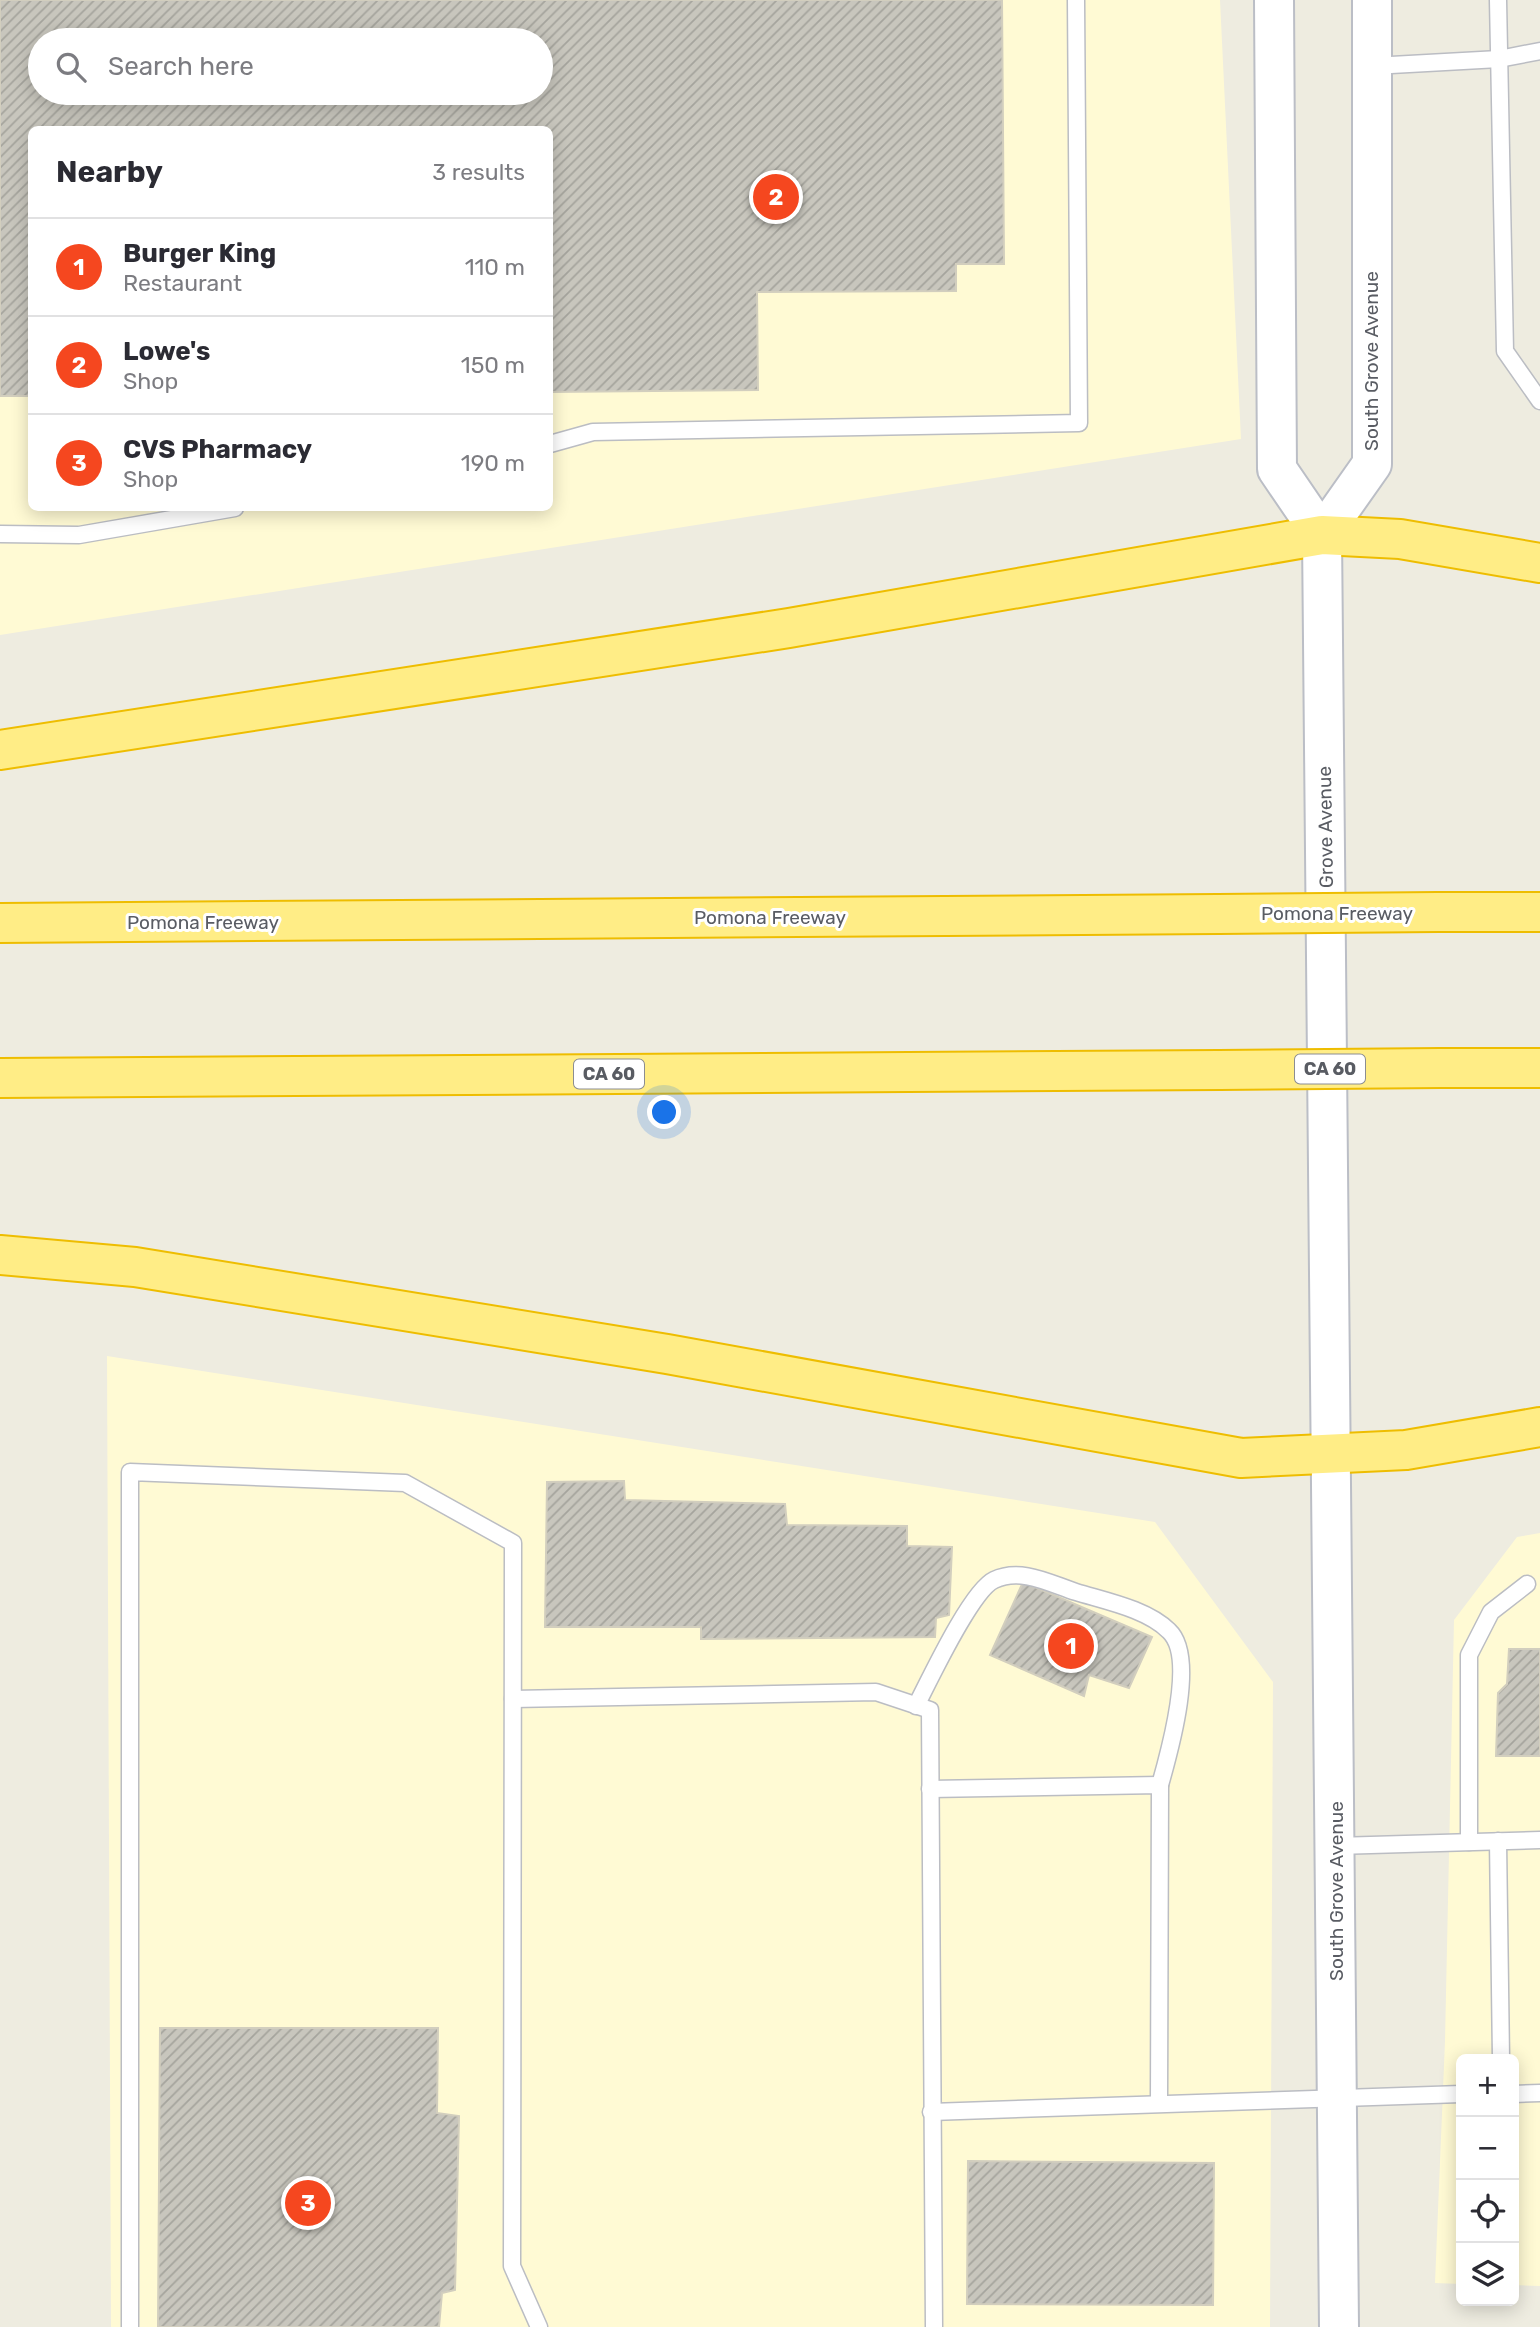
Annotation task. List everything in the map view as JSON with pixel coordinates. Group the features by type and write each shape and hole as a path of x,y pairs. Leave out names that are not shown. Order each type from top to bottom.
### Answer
{"highway":[{"path":"0,750 789,628 1322,535 1400,539 1540,563"},
{"name":"Pomona Freeway","path":"0,923 1540,912"},
{"name":"CA 60","path":"0,1078 1540,1068"},
{"path":"0,1255 135,1267 626,1347 1241,1458 1406,1450 1540,1427"}],"main road":[{"path":"1274,0 1277,469 1322,535"},
{"name":"South Grove Avenue","path":"1322,535 1372,464 1371,0"},
{"name":"Grove Avenue","path":"1322,535 1333,1455"},
{"name":"South Grove Avenue","path":"1333,1455 1339,2327"}],"lane":[{"path":"553,443 593,432 1079,423 1076,0"},
{"path":"1498,0 1506,351 1540,401"},
{"path":"1373,66 1499,59 1540,51"},
{"path":"0,534 79,534 217,511"},
{"path":"130,2327 130,1472 405,1483 513,1543 512,2266 539,2327"},
{"path":"916,1706 974,1600 993,1580 1020,1574 1147,1616 1170,1631 1180,1649 1180,1697 1172,1743 1160,1786 1159,2103"},
{"path":"1469,1842 1469,1655 1491,1612 1527,1584"},
{"path":"513,1699 876,1692 930,1710 934,2327"},
{"path":"930,1789 1160,1786"},
{"path":"1336,1846 1540,1840"},
{"path":"1498,1841 1501,2054"},
{"path":"1519,2094 1540,2093"},
{"path":"931,2112 1337,2096 1456,2094"}],"shaded area":[{"path":"0,0 1220,0 1241,439 0,635"},
{"path":"107,1356 1155,1522 1273,1682 1270,2327 111,2327"},
{"path":"1540,1533 1540,2286 1519,2285 1519,2054 1456,2054 1456,2284 1435,2283 1445,2041 1454,1620 1517,1537"}],"building":[{"path":"0,0 1002,0 1004,264 956,264 956,291 757,292 758,390 553,392 553,126 28,126 28,396 0,396"},
{"path":"624,1481 625,1500 785,1504 787,1525 907,1526 907,1546 952,1547 949,1615 936,1618 935,1637 701,1639 701,1627 545,1627 547,1482"},
{"path":"1023,1582 1152,1637 1129,1688 1089,1675 1084,1696 990,1655"},
{"path":"1509,1649 1540,1649 1540,1756 1496,1756 1498,1693 1507,1684"},
{"path":"160,2028 438,2028 437,2113 459,2116 455,2290 442,2293 439,2327 158,2327"},
{"path":"968,2161 1214,2163 1213,2305 967,2304"}],"place":[{"name":"Lowe's","path":"776,197"},
{"name":"Burger King","path":"1071,1646"},
{"name":"CVS Pharmacy","path":"308,2203"}]}
